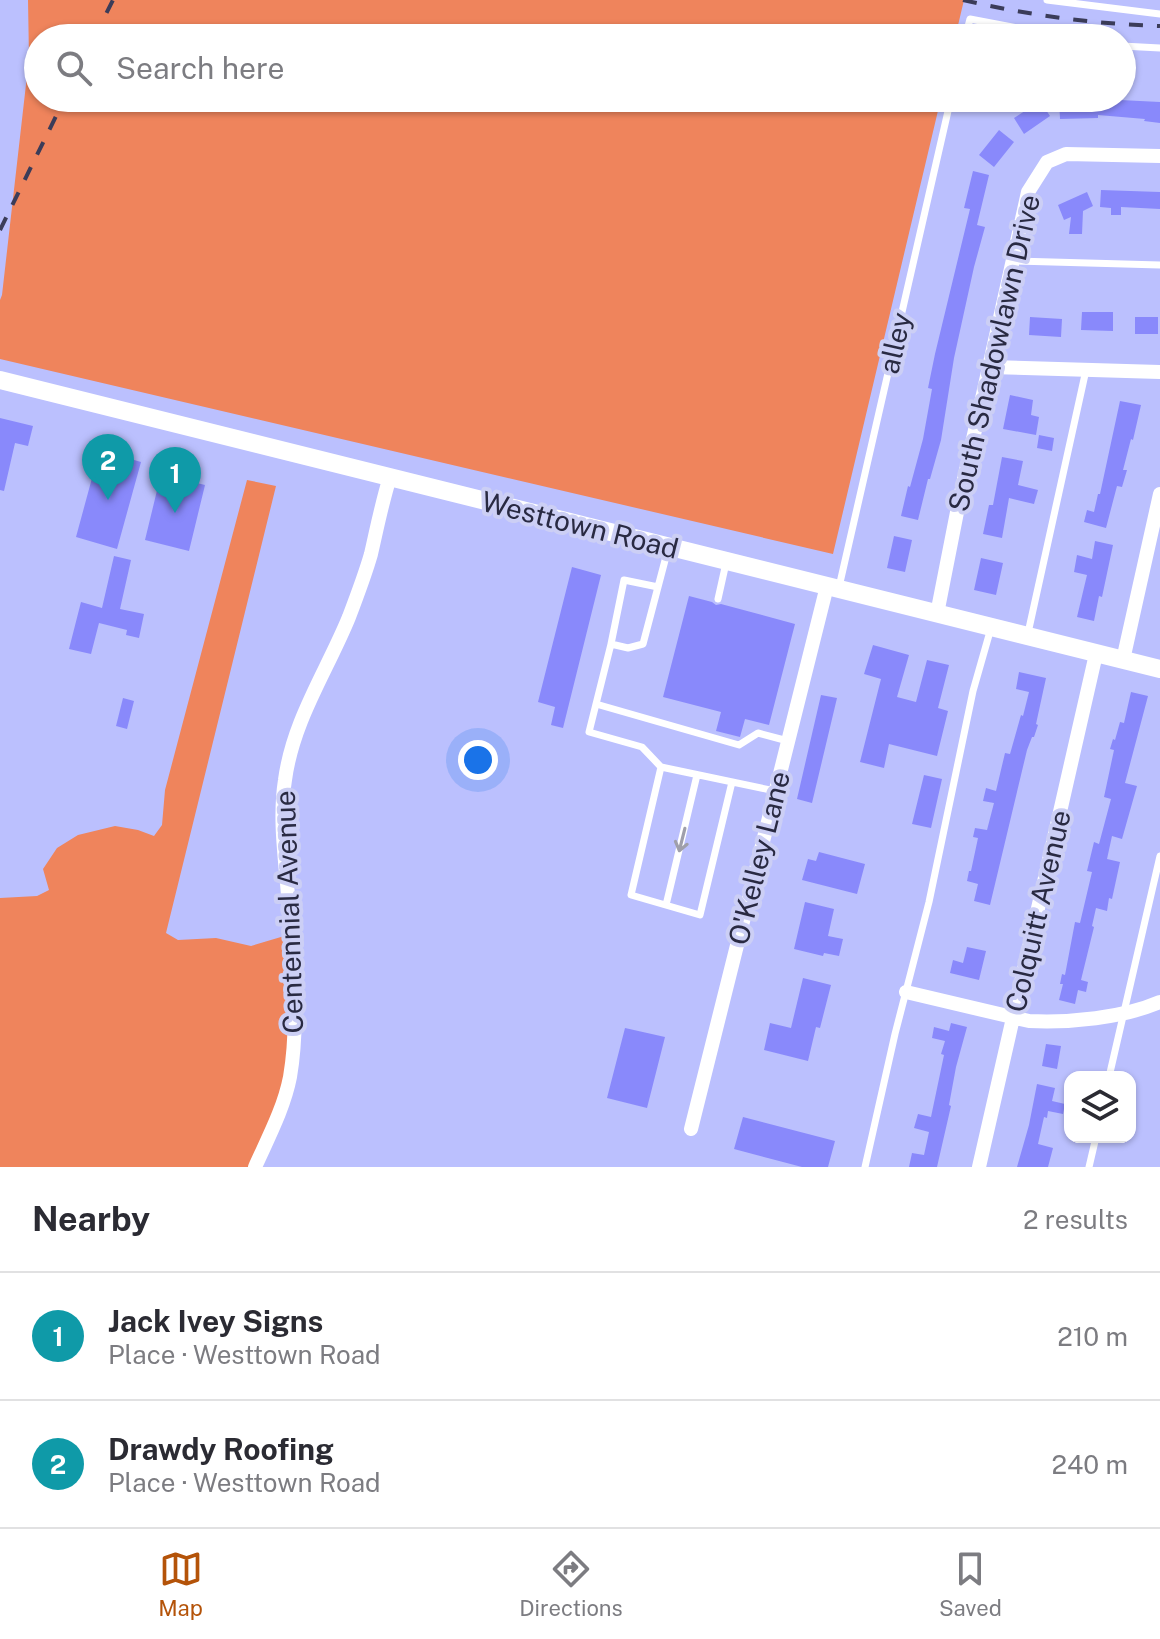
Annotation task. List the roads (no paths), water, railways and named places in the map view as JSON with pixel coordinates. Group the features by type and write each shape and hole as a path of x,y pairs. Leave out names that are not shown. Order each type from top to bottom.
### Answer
{"street":[{"name":"South Shadowlawn Drive","path":"937,614 1028,192 1047,162 1066,154 1160,156"},
{"path":"990,367 1160,372"},
{"name":"Westtown Road","path":"0,380 1160,669"},
{"name":"Centennial Avenue","path":"255,1167 283,1102 293,1053 293,962 283,831 284,783 290,750 305,708 348,619 363,579 390,477"},
{"path":"1123,660 1160,494"},
{"name":"O'Kelley Lane","path":"691,1129 788,741 833,588"},
{"name":"Colquitt Avenue","path":"979,1167 1096,654"},
{"path":"906,992 1044,1021 1137,1011 1160,1002"}],"lane":[{"path":"1047,0 1160,14"},
{"path":"969,24 970,19 996,24"},
{"path":"1136,47 1160,48"},
{"name":"alley","path":"833,588 948,112"},
{"path":"1013,261 1160,265"},
{"path":"1027,636 1086,370"},
{"path":"611,644 628,648 643,644 669,547"},
{"path":"718,599 727,561"},
{"path":"658,587 624,580 589,732 642,747 661,767 776,791"},
{"path":"865,1167 929,902 973,691 991,627"},
{"path":"596,704 739,745 758,733 788,741"},
{"path":"661,767 631,895 700,915 732,782"},
{"path":"666,905 697,775"},
{"path":"1110,1071 1160,856"},
{"path":"1089,1167 1095,1143"}],"railway":[{"path":"101,24 113,0"},
{"path":"963,0 1061,18 1127,24"},
{"path":"1136,25 1160,26"},
{"path":"0,230 58,112"}],"place":[{"name":"Drawdy Roofing","path":"108,500"},
{"name":"Jack Ivey Signs","path":"175,513"}]}
